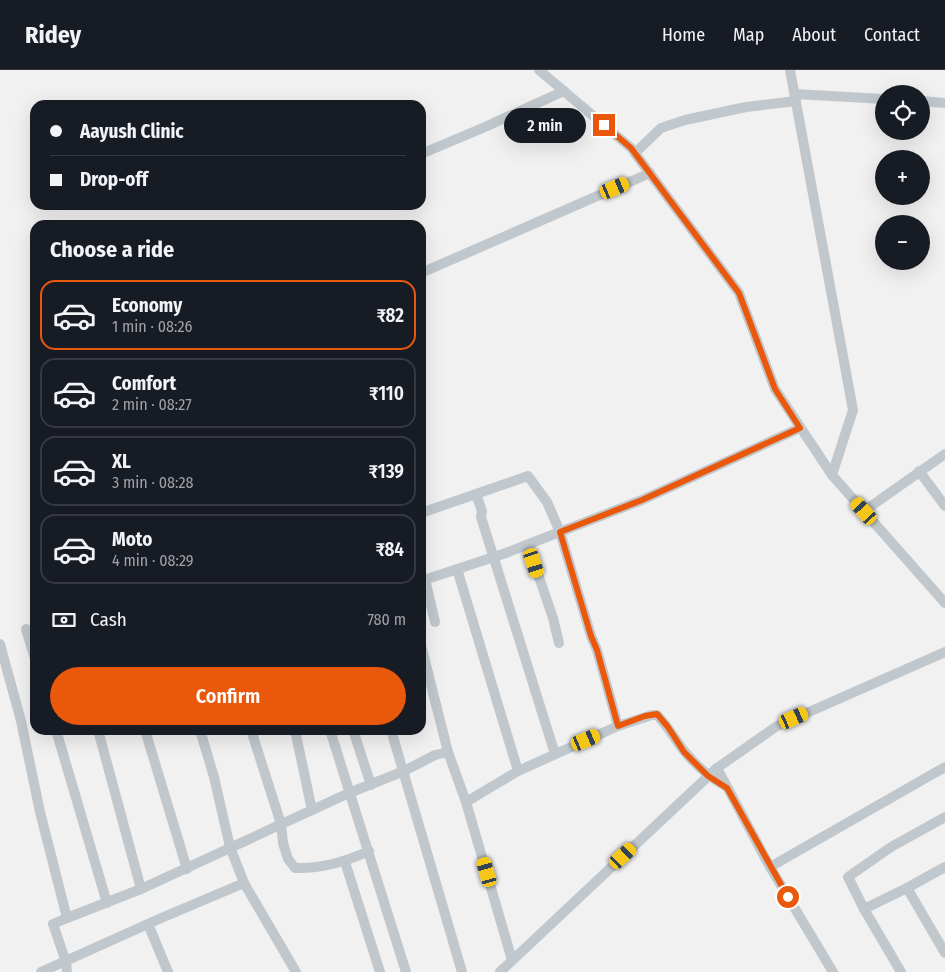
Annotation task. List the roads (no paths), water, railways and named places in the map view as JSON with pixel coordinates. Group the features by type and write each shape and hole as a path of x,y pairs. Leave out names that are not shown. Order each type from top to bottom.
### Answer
{"street":[{"path":"540,70 635,153 739,293 775,389 832,475 945,603"},
{"path":"790,70 852,410 832,475"},
{"path":"426,152 564,91"},
{"path":"635,153 660,128 684,120 795,97 875,99"},
{"path":"930,102 945,103"},
{"path":"426,271 650,173"},
{"path":"426,579 493,558 642,500 800,428"},
{"path":"864,511 945,454"},
{"path":"919,471 945,506"},
{"path":"426,510 528,476 546,502 560,532 591,636 597,650 618,726"},
{"path":"476,494 493,558 555,754"},
{"path":"528,545 553,618 559,643"},
{"path":"456,569 518,771"},
{"path":"426,590 436,622"},
{"path":"26,629 30,642"},
{"path":"0,644 21,721 40,812 67,918"},
{"path":"500,972 511,965 717,768 777,726 945,652"},
{"path":"426,665 448,752 466,802 511,965"},
{"path":"466,802 518,771 618,726 645,716 657,714 684,752 708,776 727,788"},
{"path":"57,735 107,903"},
{"path":"99,735 141,889"},
{"path":"147,735 187,869"},
{"path":"201,735 214,777 230,847 244,883 296,972"},
{"path":"254,735 281,824 283,843 288,859 294,868 345,862 369,851"},
{"path":"295,735 312,810"},
{"path":"332,735 406,972"},
{"path":"356,735 371,785"},
{"path":"393,735 462,972"},
{"path":"66,967 53,924 187,869 230,847 312,810 404,771 435,755 448,752"},
{"path":"770,866 945,767"},
{"path":"717,768 770,866 833,972"},
{"path":"901,972 864,909 848,877 892,847 945,817"},
{"path":"345,862 380,972"},
{"path":"864,909 945,867"},
{"path":"40,972 66,967 148,924 244,883"},
{"path":"907,888 945,953"},
{"path":"148,924 168,972"}]}
